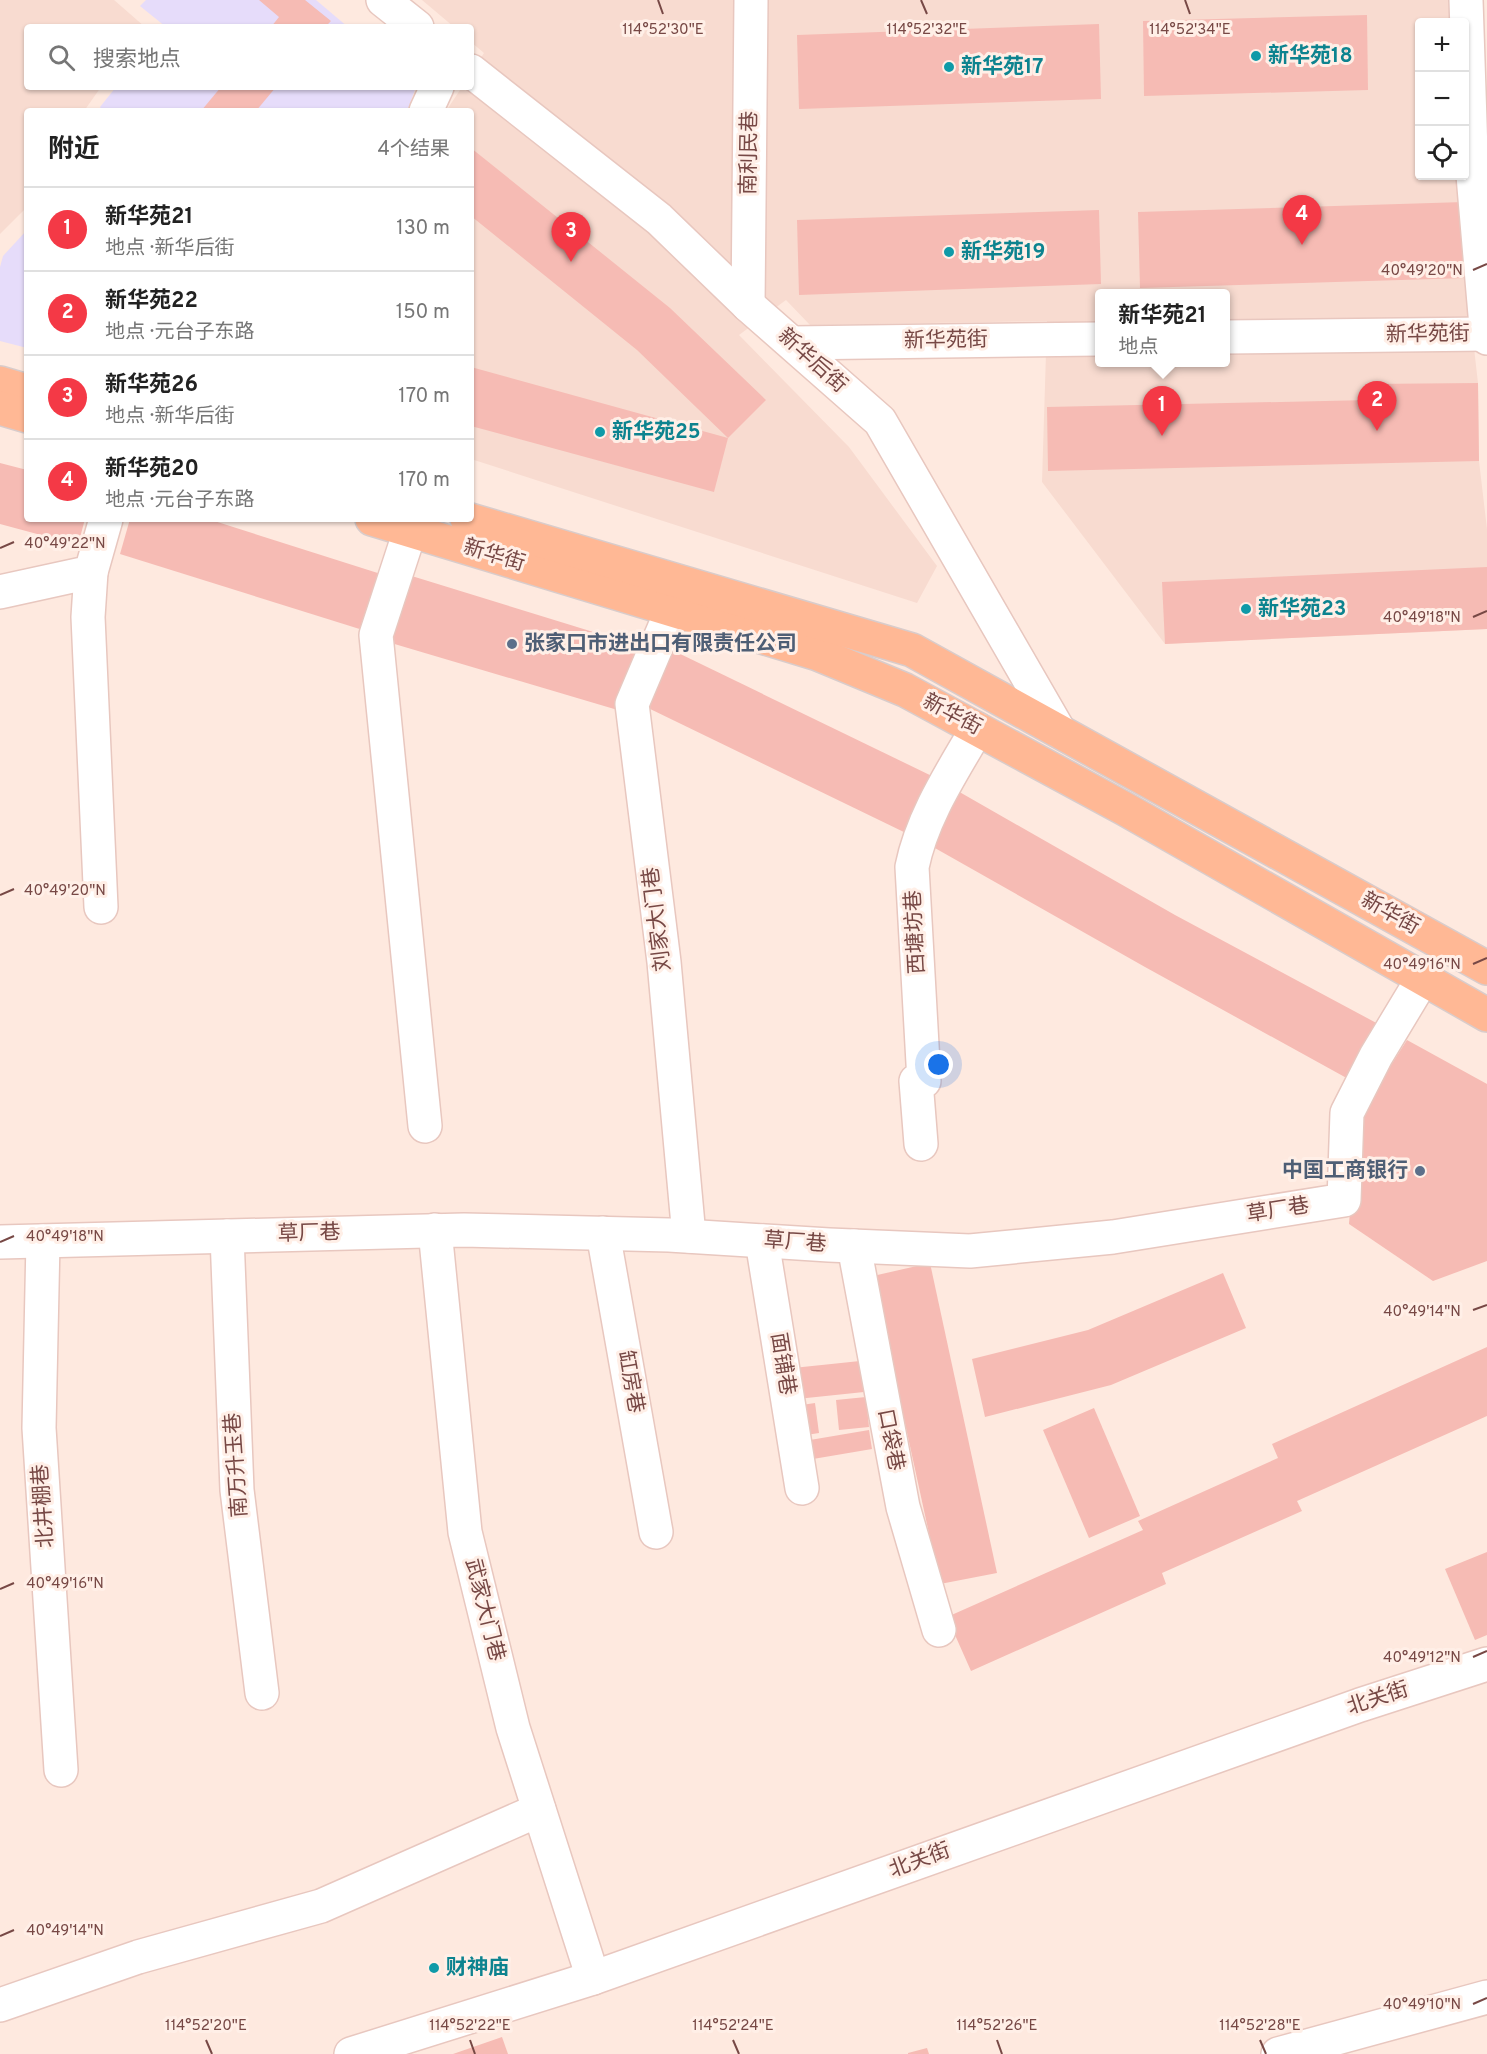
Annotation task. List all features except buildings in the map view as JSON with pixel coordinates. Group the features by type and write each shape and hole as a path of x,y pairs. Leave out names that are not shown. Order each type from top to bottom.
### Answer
{"main road":[{"path":"0,384 24,390"},
{"path":"0,408 24,415"},
{"name":"新华街","path":"474,521 912,650 1487,968"},
{"name":"新华街","path":"390,523 818,654 905,690 1125,809 1487,1015"}],"street":[{"path":"383,0 413,24"},
{"name":"南利民巷","path":"748,305 751,0"},
{"path":"1466,0 1471,152 1487,336"},
{"name":"新华后街","path":"474,73 659,219 748,305 880,422 1059,731"},
{"path":"427,108 436,90"},
{"name":"新华苑街","path":"1230,338 1487,336"},
{"name":"新华苑街","path":"793,343 1095,339"},
{"path":"101,907 88,617 92,572 105,522"},
{"path":"390,523 376,635 425,1126"},
{"path":"0,592 92,572"},
{"name":"刘家大门巷","path":"672,610 632,704 664,962 689,1236"},
{"name":"西塘坊巷","path":"921,1144 916,1081 924,1081 912,867 919,836 977,729"},
{"name":"草厂巷","path":"0,1242 435,1230 689,1236 970,1251 1113,1237 1344,1200 1347,1113 1376,1056 1423,978"},
{"name":"武家大门巷","path":"435,1230 465,1532 513,1728 593,1978"},
{"name":"缸房巷","path":"603,1233 656,1532"},
{"name":"南万升玉巷","path":"227,1236 237,1490 262,1693"},
{"name":"面铺巷","path":"762,1241 802,1488"},
{"name":"北井棚巷","path":"44,1242 39,1428 61,1770"},
{"name":"口袋巷","path":"854,1246 903,1507 939,1630"},
{"name":"北关街","path":"351,2054 593,1978 1337,1713 1487,1664"},
{"path":"0,2005 138,1957 321,1905 539,1810"},
{"path":"1278,2054 1487,1997"}],"shaded area":[{"path":"0,0 114,0 142,24 24,24 24,90 99,90 86,108 24,108 24,210 0,234"},
{"path":"146,0 316,0 344,24 162,24 140,6"},
{"path":"422,0 1448,0 1450,18 1415,18 1415,180 1462,180 1466,278 1478,383 1479,461 1487,529 1487,629 1165,644 1042,482 1047,321 810,325 786,300 739,335 849,447 937,566 917,603 474,460 474,108 448,108 460,90 474,90 474,68 484,53 474,45 474,24 450,24"},
{"path":"114,90 415,90 408,108 100,107"},
{"path":"24,233 24,347 0,341 0,267 3,256"}],"place":[{"name":"新华苑18","path":"1256,56"},
{"name":"新华苑17","path":"949,67"},
{"name":"新华苑20","path":"1302,245"},
{"name":"新华苑19","path":"949,252"},
{"name":"新华苑26","path":"571,262"},
{"name":"新华苑22","path":"1377,431"},
{"name":"新华苑25","path":"600,432"},
{"name":"新华苑21","path":"1162,436"},
{"name":"新华苑23","path":"1246,609"},
{"name":"张家口市进出口有限责任公司","path":"512,644"},
{"name":"中国工商银行","path":"1420,1171"},
{"name":"财神庙","path":"434,1968"}]}
